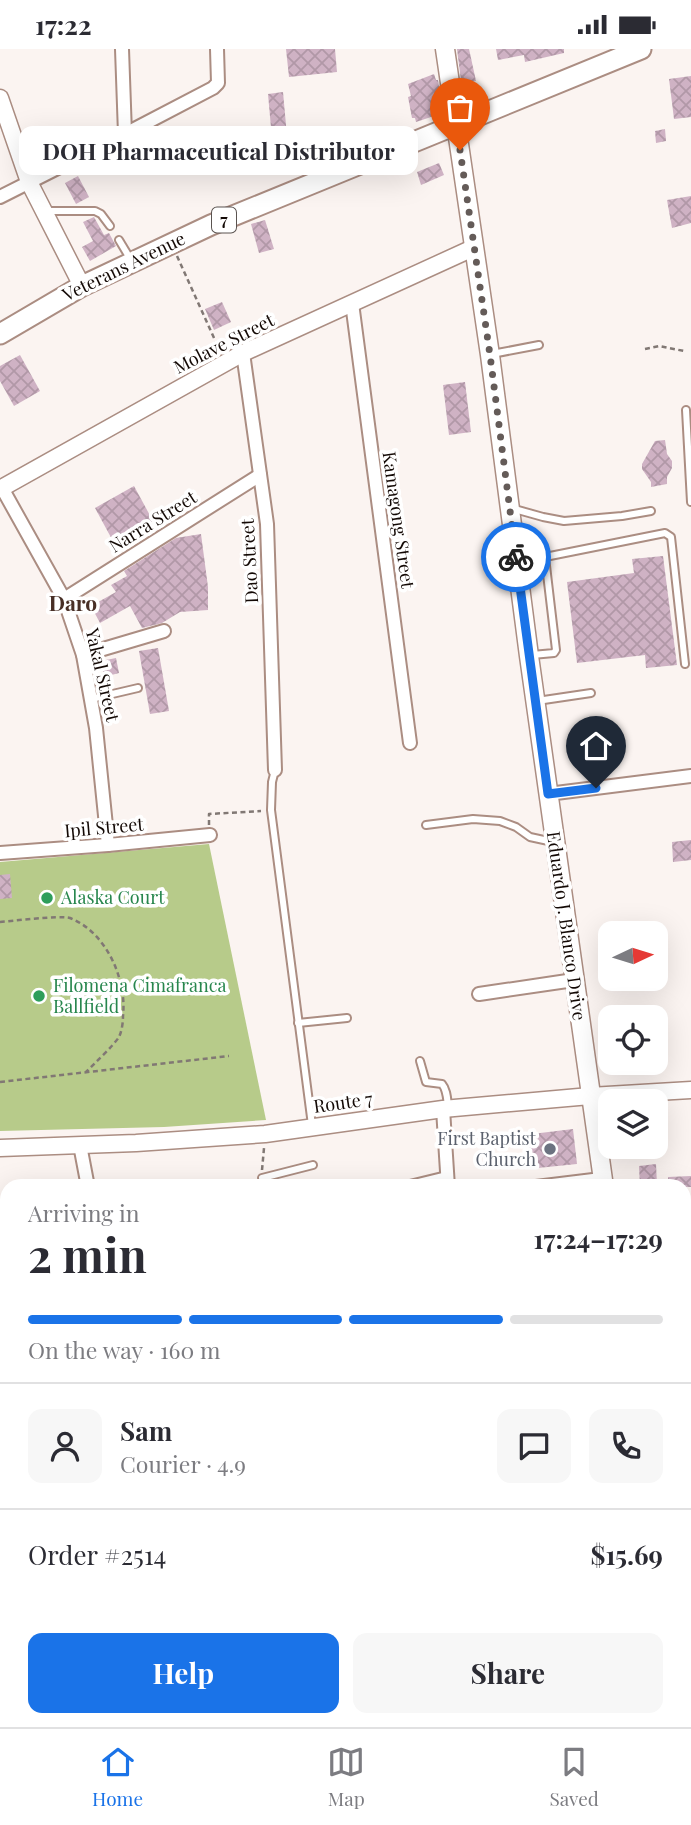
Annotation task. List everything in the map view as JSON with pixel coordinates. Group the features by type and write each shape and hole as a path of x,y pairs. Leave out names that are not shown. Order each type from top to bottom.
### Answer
{"highway":[{"name":"Veterans Avenue","path":"0,334 82,286 211,225 639,49"}],"main road":[{"name":"Eduardo J. Blanco Drive","path":"445,49 490,355 528,656 603,1179"}],"street":[{"path":"122,49 125,134"},
{"path":"0,197 213,88 218,83 217,49"},
{"path":"0,98 29,182 82,286"},
{"name":"Molave Street","path":"1,489 243,353 473,248"},
{"name":"Kamagong Street","path":"352,303 410,743"},
{"name":"Dao Street","path":"243,353 267,524 275,769"},
{"name":"Narra Street","path":"64,599 260,475"},
{"name":"Yakal Street","path":"1,489 64,599 83,655 96,728 108,845"},
{"path":"83,655 164,631"},
{"path":"548,794 691,776"},
{"name":"Ipil Street","path":"0,853 210,835"},
{"path":"479,994 574,980"},
{"name":"Route 7","path":"0,1148 264,1135 446,1109 691,1090"},
{"path":"446,1109 447,1179"},
{"path":"80,1145 86,1179"}],"lane":[{"path":"44,211 95,211 101,214 110,226"},
{"path":"119,240 132,262"},
{"path":"490,355 539,345"},
{"path":"686,410 691,502"},
{"path":"509,507 564,521 651,511"},
{"path":"516,561 669,534 685,664"},
{"path":"528,656 554,653 556,650 545,558"},
{"path":"91,699 138,688"},
{"path":"535,702 592,693"},
{"path":"275,769 271,810 312,1127"},
{"path":"426,825 473,819 500,821 516,827 530,837 555,842"},
{"path":"298,1023 348,1018"},
{"path":"420,1061 426,1082 444,1085 446,1109"},
{"path":"262,1178 313,1165"}],"path":[{"path":"171,244 226,363"},
{"path":"645,349 659,346 684,351"},
{"path":"210,835 209,814 271,810"},
{"path":"0,922 67,917 89,931 107,950 122,986 122,1024 119,1037 86,1072"},
{"path":"0,1083 229,1056"},
{"path":"262,1178 264,1135"}],"green space":[{"path":"209,844 266,1120 164,1127 0,1131 0,862"}],"building":[{"path":"286,49 335,49 337,72 289,77"},
{"path":"457,49 469,49 476,81 461,81"},
{"path":"496,49 564,49 564,53 525,62 524,55 498,60"},
{"path":"434,74 438,80 443,113 416,122 415,118 412,118 408,84"},
{"path":"691,76 691,117 674,119 669,79"},
{"path":"283,92 287,136 312,134 313,151 283,153 282,138 272,139 268,94"},
{"path":"665,129 666,141 656,143 655,131"},
{"path":"439,163 444,175 421,185 417,172"},
{"path":"78,176 89,197 76,204 65,183"},
{"path":"691,196 691,223 672,228 667,200"},
{"path":"94,217 104,235 109,233 116,246 90,261 82,247 93,241 83,222"},
{"path":"265,220 274,249 259,253 251,224"},
{"path":"222,302 231,322 214,330 205,309"},
{"path":"20,355 40,391 14,406 0,381 0,366"},
{"path":"465,382 471,432 449,435 443,385"},
{"path":"665,440 672,468 667,484 651,487 642,464 655,441"},
{"path":"134,486 153,521 114,543 95,508"},
{"path":"201,534 208,587 208,610 180,612 162,623 142,628 130,606 100,623 91,606 116,592 111,585 127,576 124,571 176,538"},
{"path":"663,556 677,665 646,668 645,655 577,663 567,582 634,573 632,559"},
{"path":"158,648 169,711 150,714 139,651"},
{"path":"116,658 119,673 104,677 101,661"},
{"path":"691,840 691,860 673,862 672,842"},
{"path":"10,874 12,898 0,899 0,875"},
{"name":"First Baptist Church","path":"573,1129 577,1164 528,1169 524,1135"},
{"path":"656,1164 657,1179 640,1179 639,1166"},
{"path":"691,1176 691,1179 668,1179"}],"way so far":[{"path":"460,150 516,557"}],"place":[{"name":"DOH Pharmaceutical Distributor","path":"460,150"},
{"name":"Alaska Court","path":"47,898"},
{"name":"Filomena Cimafranca Ballfield","path":"39,996"},
{"name":"First Baptist Church","path":"550,1149"}],"district":[{"name":"Daro","path":"73,604"}],"route":[{"path":"516,557 548,794 596,788"}]}
